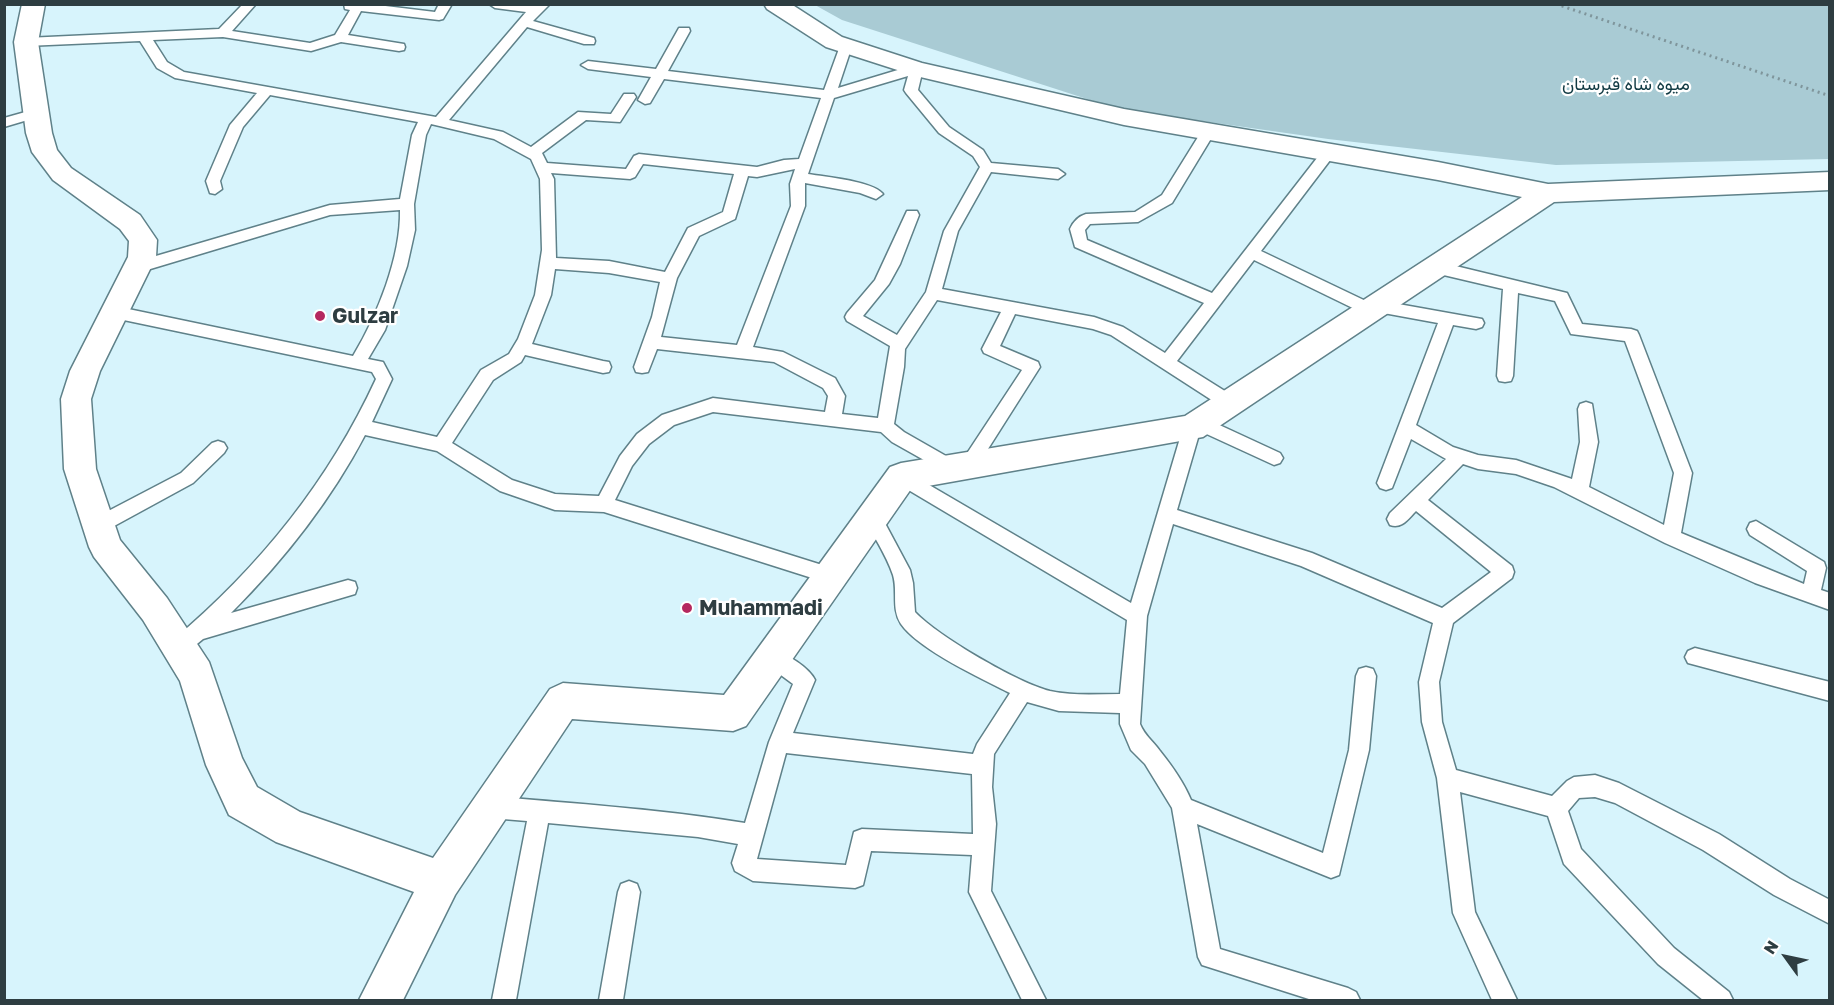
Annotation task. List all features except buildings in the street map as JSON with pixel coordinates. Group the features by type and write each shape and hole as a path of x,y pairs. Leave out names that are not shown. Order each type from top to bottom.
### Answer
{"street":[{"path":"34,4 26,42 39,133 45,152 62,174 130,222 143,240 137,267 86,371 76,399 80,469 106,547 155,609 188,639 196,674 225,765 243,801 290,828 441,881"},
{"path":"775,4 834,42 916,69 1125,117 1548,193 1830,181"},
{"path":"380,1000 441,881 563,701 734,713 901,477 1196,425 1548,193"}],"lane":[{"path":"223,33 250,4"},
{"path":"340,38 353,7 439,16 446,4"},
{"path":"495,4 539,7"},
{"path":"357,363 377,330 399,266 408,230 406,204 419,135 539,7"},
{"path":"525,22 589,41"},
{"path":"645,100 684,31"},
{"path":"26,42 223,33 311,47 340,38 399,47"},
{"path":"146,38 162,65 180,75 498,135 533,153 547,179 550,250 543,295 515,358 487,375 441,445"},
{"path":"743,352 798,206 796,184 846,46"},
{"path":"588,65 829,95 916,69"},
{"path":"916,69 911,90 944,130 978,153 987,167"},
{"path":"215,189 213,181 237,125 266,91"},
{"path":"533,153 583,115 615,119 629,97"},
{"path":"4,123 36,114"},
{"path":"1208,132 1167,199 1138,217 1086,219 1077,229 1080,243 1215,301"},
{"path":"1168,361 1329,152"},
{"path":"541,167 630,174 639,159 757,171 784,165 876,194"},
{"path":"987,167 1058,174"},
{"path":"885,426 896,367 897,348 933,293 951,231 987,167"},
{"path":"642,368 660,317 669,278 693,232 730,215 742,170"},
{"path":"137,267 330,210 406,204"},
{"path":"900,344 853,317 881,284 892,264 912,215"},
{"path":"1252,253 1373,308 1476,323"},
{"path":"548,263 609,267 669,278"},
{"path":"1435,267 1561,297 1577,330 1631,335 1683,473 1671,537"},
{"path":"1505,376 1511,285"},
{"path":"933,293 1094,323 1117,331 1168,361 1230,403"},
{"path":"603,504 626,461 643,439 668,420 713,405 885,426 898,437 960,467 1032,367 990,349 1011,307"},
{"path":"114,312 377,367 384,379 351,447 294,526 234,598 188,639"},
{"path":"1386,483 1448,318"},
{"path":"651,342 777,356 829,383 837,396 832,419"},
{"path":"521,348 603,367"},
{"path":"1579,490 1589,442 1586,409"},
{"path":"1274,458 1196,425 1137,616 1130,724 1138,743 1152,757 1179,797 1183,808 1210,957 1348,1000"},
{"path":"361,427 441,445 506,486 555,502 603,504 831,576"},
{"path":"1407,428 1448,452 1478,462 1516,466 1579,490 1671,537 1810,596 1830,602"},
{"path":"99,525 187,478 218,448"},
{"path":"1396,519 1460,456"},
{"path":"901,477 1137,616"},
{"path":"1415,500 1505,572 1444,618 1429,682 1432,722 1448,778 1464,913 1494,981 1505,1000"},
{"path":"1167,514 1305,560 1444,618"},
{"path":"873,517 904,580 902,600 908,618 915,627 944,648 1046,699 1072,704 1097,702 1131,704"},
{"path":"1756,529 1817,568 1810,596"},
{"path":"188,639 348,588"},
{"path":"1695,657 1830,692"},
{"path":"773,658 805,680 779,742 743,863 753,870 855,877 862,840 982,845"},
{"path":"1183,808 1330,867 1359,750 1366,676"},
{"path":"1024,689 984,751 981,787 985,824 980,892 1034,1000"},
{"path":"779,742 983,765"},
{"path":"1448,778 1556,808"},
{"path":"1556,808 1574,788 1595,786 1619,794 1711,842 1782,887 1830,913"},
{"path":"491,807 698,826 752,835"},
{"path":"1556,808 1572,856 1666,956 1722,1000"},
{"path":"504,1000 540,811"},
{"path":"611,1000 629,892"}],"path":[{"path":"1556,4 1830,96"}],"green space":[{"name":"میوہ شاہ قبرستان","path":"815,5 1829,5 1829,159 1556,165 1328,139 1118,109 842,20"}],"place":[{"name":"Gulzar","path":"320,316"},
{"name":"Muhammadi","path":"687,608"}]}
